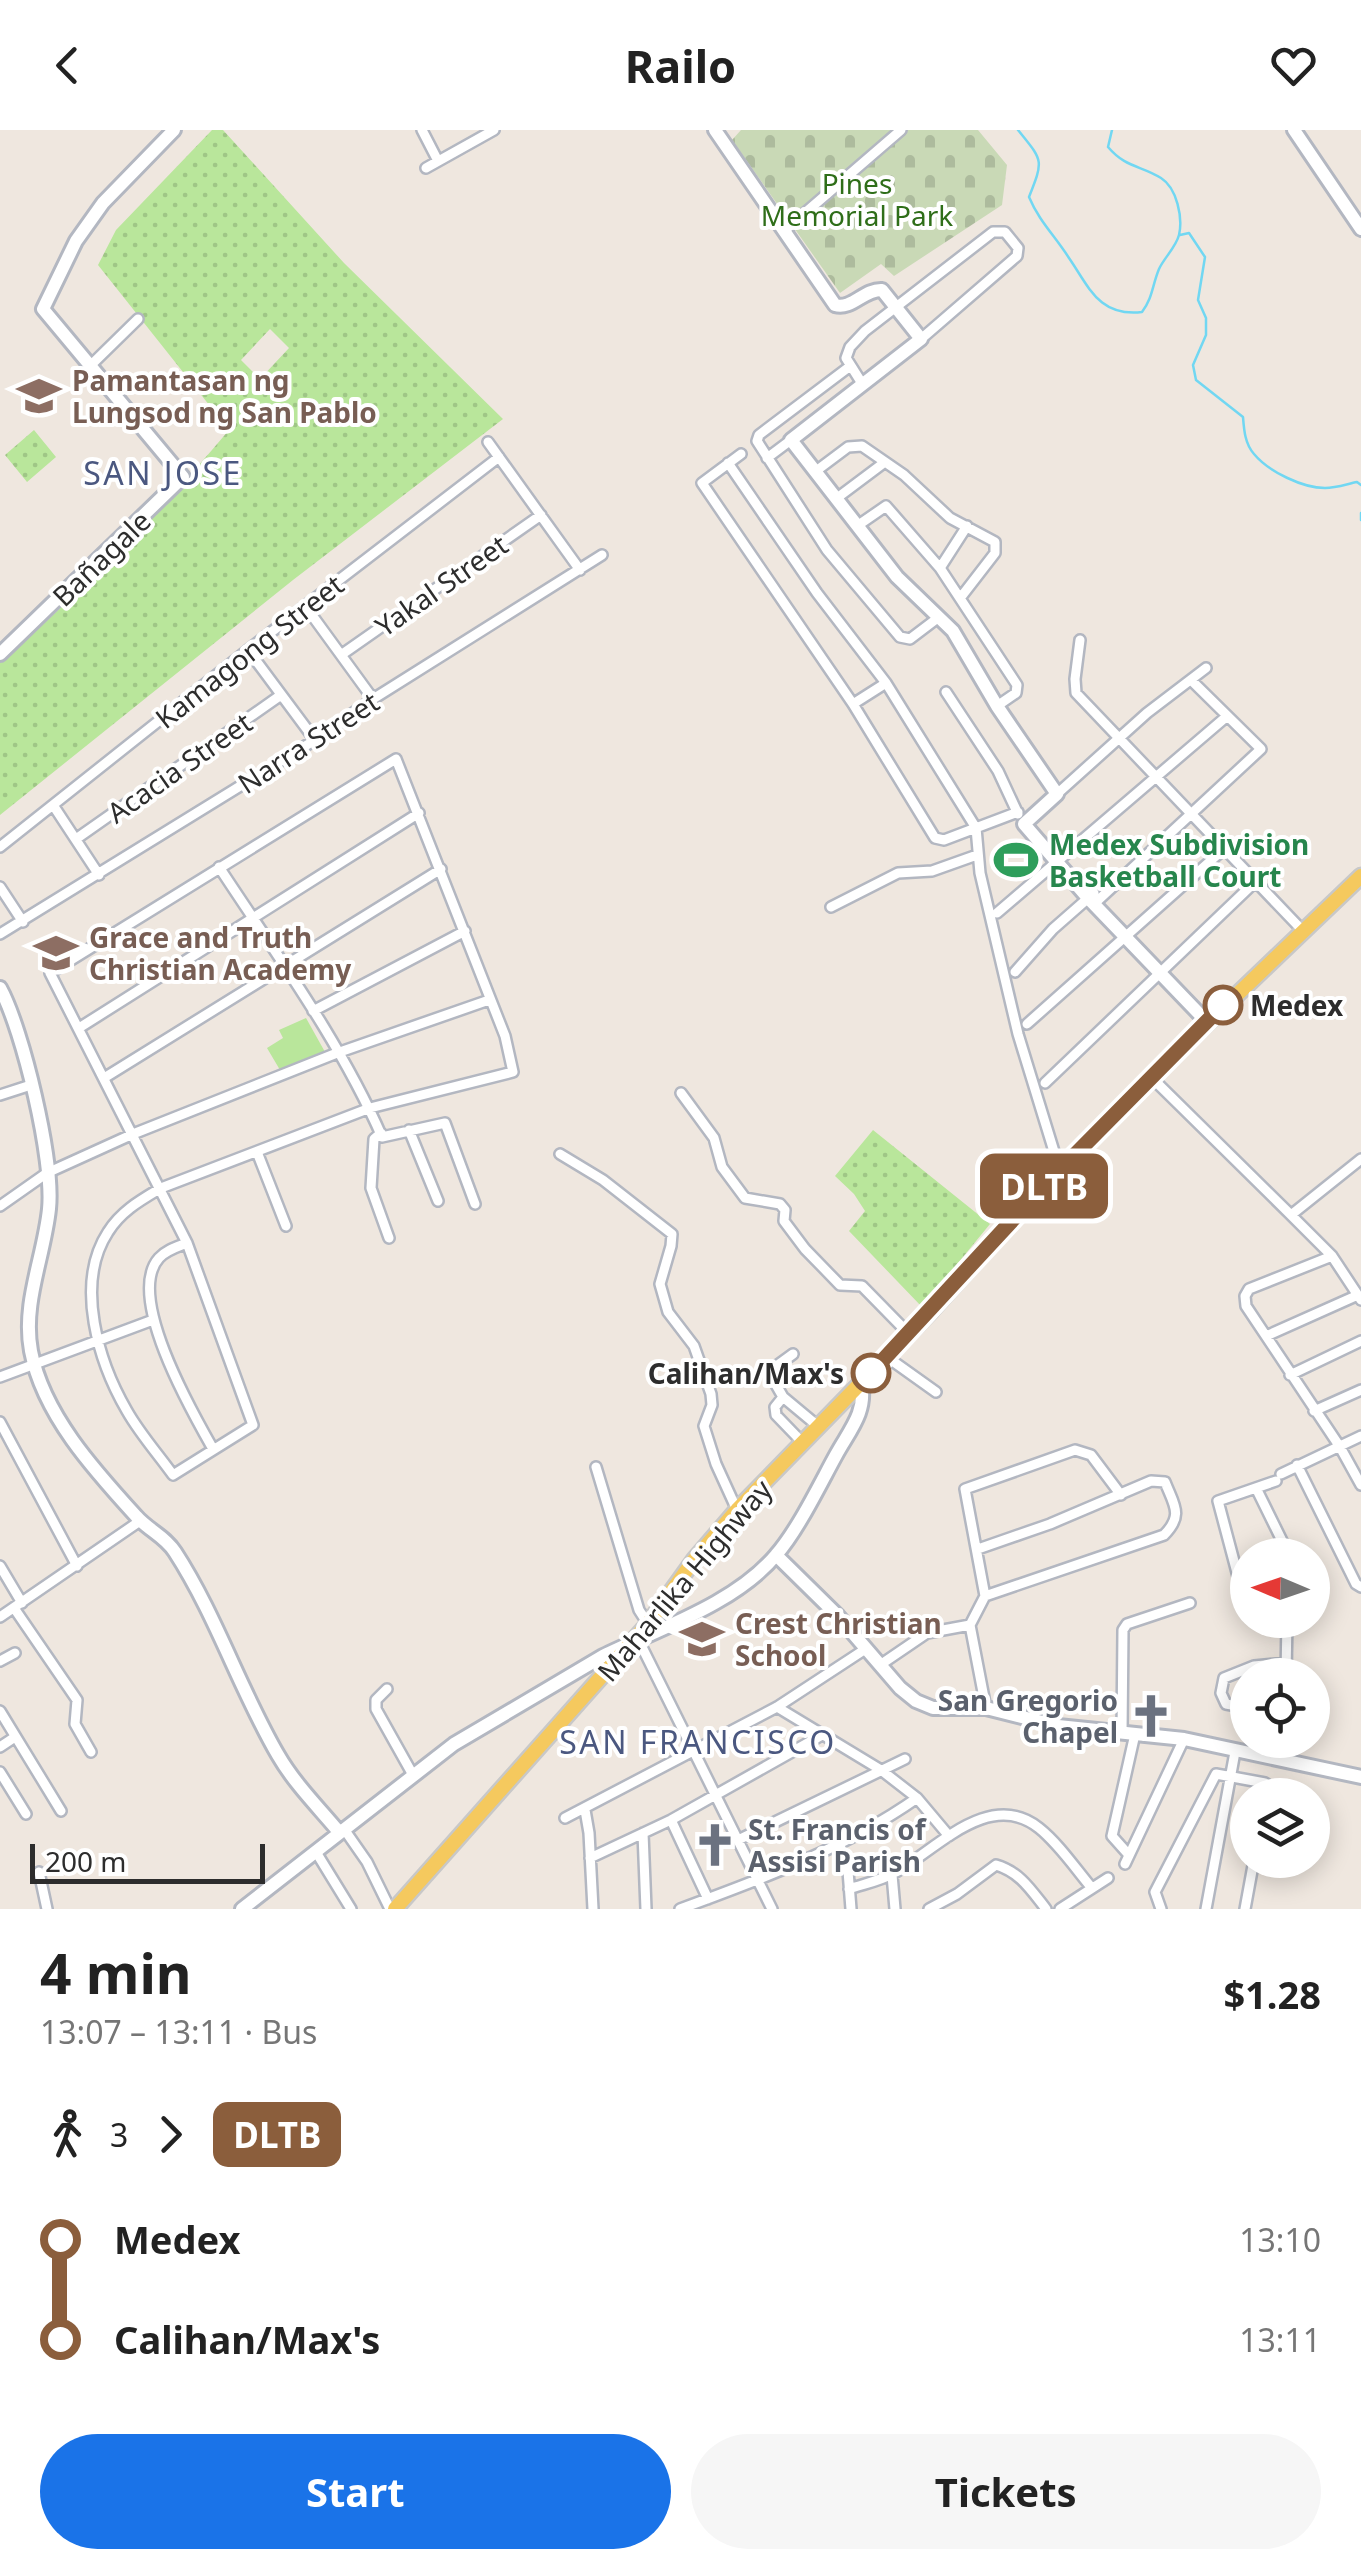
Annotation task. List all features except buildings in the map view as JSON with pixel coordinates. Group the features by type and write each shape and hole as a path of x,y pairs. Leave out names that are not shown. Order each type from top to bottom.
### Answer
{"main road":[{"name":"Maharlika Highway","path":"393,1909 634,1644 694,1560 738,1510 1151,1077 1361,876"}],"street":[{"name":"Bañagale","path":"0,654 183,477 44,309 44,301 76,241 103,203 174,130"},
{"path":"422,130 438,161"},
{"path":"468,130 474,142"},
{"path":"426,168 494,130"},
{"path":"715,130 835,305 846,306 876,289 882,290 921,338"},
{"path":"784,231 902,130"},
{"path":"1294,130 1361,229"},
{"path":"767,458 863,385 1010,265 1018,256 1018,248 1006,232 993,232 850,347 846,358 849,368 863,385"},
{"path":"90,366 138,319"},
{"path":"849,368 758,436 757,441 827,550 900,637 910,639 938,617"},
{"path":"791,440 897,577 952,631 997,706 1058,794"},
{"path":"488,442 580,570"},
{"path":"816,471 855,445 885,462 950,518 994,542 997,546 984,570 961,598"},
{"path":"741,454 702,484 853,704 935,838 944,840 1023,818 1058,794 1147,713 1206,668"},
{"name":"Kamagong Street","path":"0,847 499,457"},
{"path":"836,498 885,462"},
{"path":"728,463 886,683 976,828 977,855 1018,1034 1060,1171"},
{"path":"857,526 886,506 940,568 1017,685 1016,693 997,706"},
{"name":"Yakal Street","path":"341,654 541,515"},
{"path":"940,568 967,526"},
{"name":"Narra Street","path":"0,934 315,740 602,555"},
{"path":"306,607 374,699"},
{"path":"1080,640 1076,693 1303,930"},
{"path":"248,650 315,740"},
{"path":"1015,972 1053,929 1094,898 1261,749 1192,681"},
{"path":"853,704 886,683"},
{"path":"946,692 998,771 1023,818 1209,1018"},
{"name":"Acacia Street","path":"76,839 282,695"},
{"path":"997,913 1226,716"},
{"path":"219,866 50,973 161,1188 186,1243 254,1425 173,1475 128,1414 97,1340 93,1289 96,1264 107,1234 132,1205 161,1188 370,1108 513,1072 505,1036 396,758 219,866"},
{"path":"53,805 99,875"},
{"path":"79,1028 420,812"},
{"path":"1027,1024 1225,848"},
{"path":"831,907 898,873 932,871 977,855"},
{"path":"219,866 313,1011 381,1133 387,1138 445,1123 475,1204"},
{"path":"104,1078 442,870"},
{"path":"1045,1083 1256,881"},
{"path":"0,886 18,924 0,924"},
{"path":"313,1011 465,930"},
{"path":"0,988 16,1030 47,1151 49,1207 32,1290 29,1328 34,1366 52,1408 96,1470 140,1521 174,1550 280,1758 367,1862 393,1909"},
{"path":"0,1206 47,1172 133,1134 337,1053 489,1000"},
{"path":"1151,1077 1332,1256 1359,1298 1266,1336"},
{"path":"0,1095 30,1085"},
{"path":"682,1093 714,1138 722,1167 745,1198 780,1204 785,1210 784,1221 795,1237 828,1273 840,1285 862,1286 909,1334"},
{"path":"409,1130 438,1201"},
{"path":"381,1133 374,1139 371,1188 389,1238"},
{"path":"257,1152 286,1226"},
{"path":"560,1154 603,1180 672,1234 660,1284 668,1312 694,1346 712,1394 704,1426 716,1464 738,1510"},
{"path":"1291,1215 1361,1159"},
{"path":"186,1243 156,1261 152,1276 153,1320 172,1372 212,1449"},
{"path":"1332,1256 1249,1289 1244,1296 1246,1306 1340,1446 1361,1485"},
{"path":"0,1377 153,1320"},
{"path":"1290,1374 1361,1341"},
{"path":"793,1354 772,1370 771,1376 783,1397 819,1427"},
{"path":"887,1357 936,1392"},
{"path":"242,1909 454,1744 602,1656 634,1644 714,1602 776,1555 862,1409 861,1384"},
{"path":"1314,1411 1361,1390"},
{"path":"783,1397 776,1406 776,1414 803,1443"},
{"path":"0,1422 77,1566"},
{"path":"1230,1538 1218,1501 1258,1490 1361,1436"},
{"path":"986,1708 970,1625 985,1596 965,1489 1075,1450 1091,1455 1121,1495"},
{"path":"1298,1466 1356,1584 1361,1587"},
{"path":"596,1467 639,1610 648,1624"},
{"path":"978,1549 1151,1481 1164,1482 1177,1511 1175,1524 1164,1535 985,1596"},
{"path":"1258,1490 1281,1538"},
{"path":"0,1617 140,1521"},
{"path":"776,1555 916,1701 933,1708 986,1708 1058,1726 1184,1739 1230,1751"},
{"path":"0,1566 18,1606 77,1700 74,1724 90,1752"},
{"path":"1184,1739 1127,1860 1112,1836 1128,1734 1123,1630 1127,1624 1190,1603"},
{"path":"880,1665 927,1633 970,1625"},
{"path":"634,1644 695,1753 772,1909"},
{"path":"566,1818 777,1708 867,1648"},
{"path":"0,1660 14,1652"},
{"path":"1230,1676 1224,1678 1220,1693 1230,1705"},
{"path":"387,1689 376,1700 376,1709 413,1775"},
{"path":"777,1708 882,1770 918,1798 949,1836"},
{"path":"0,1711 61,1812"},
{"path":"590,1858 671,1820 822,1735"},
{"path":"0,1746 16,1738"},
{"path":"1206,1909 1234,1758"},
{"path":"1273,1758 1361,1777"},
{"path":"738,1840 904,1759"},
{"path":"0,1772 26,1814"},
{"path":"1161,1909 1155,1892 1212,1780 1216,1774 1241,1778"},
{"path":"680,1909 840,1845 918,1798"},
{"path":"585,1810 592,1909"},
{"path":"849,1889 892,1875 971,1821 993,1816 1022,1818 1040,1828 1091,1887"},
{"path":"671,1820 708,1899"},
{"path":"643,1833 646,1909"},
{"path":"840,1845 848,1871 851,1909"},
{"path":"316,1852 351,1909"},
{"path":"928,1909 957,1894 996,1865 1020,1877 1046,1909"},
{"path":"39,1872 47,1909"},
{"path":"892,1875 895,1909"},
{"path":"1060,1909 1108,1878"},
{"path":"1245,1909 1251,1878"}],"green space":[{"path":"212,130 223,130 344,263 503,419 293,580 0,815 0,663 119,551 229,430 98,265 116,230","holes":["270,329 289,348 260,379 241,360"]},
{"name":"Pines Memorial Park","path":"741,130 978,130 1007,165 1002,205 894,276 881,264 840,293 732,140"},
{"path":"34,430 56,457 27,482 5,455"},
{"path":"306,1018 325,1052 280,1070 267,1048 283,1038 279,1030"},
{"path":"873,1130 990,1224 922,1307 849,1231 865,1211 835,1176"}],"waterway":[{"path":"1018,130 1038,161 1029,197 1042,221 1097,298 1115,310 1142,312 1159,269 1177,239 1179,212 1167,183 1121,159 1108,147 1112,130"},
{"path":"1180,235 1189,233 1205,257 1198,300 1206,318 1206,335 1193,365 1196,380 1243,417 1251,450 1277,473 1316,487 1357,482 1361,485"},
{"path":"1361,513 1361,520"}],"bus line":[{"name":"DLTB","path":"871,1373 1044,1186 1223,1005"}],"place":[{"name":"Pamantasan ng Lungsod ng San Pablo","path":"39,396"},
{"name":"Medex Subdivision Basketball Court","path":"1016,860"},
{"name":"Grace and Truth Christian Academy","path":"56,953"},
{"name":"Medex","path":"1223,1005"},
{"name":"Calihan/Max's","path":"871,1373"},
{"name":"Crest Christian School","path":"702,1639"},
{"name":"San Gregorio Chapel","path":"1151,1716"},
{"name":"St. Francis of Assisi Parish","path":"715,1845"}],"district":[{"name":"SAN JOSE","path":"163,472"},
{"name":"SAN FRANCISCO","path":"698,1741"}]}
